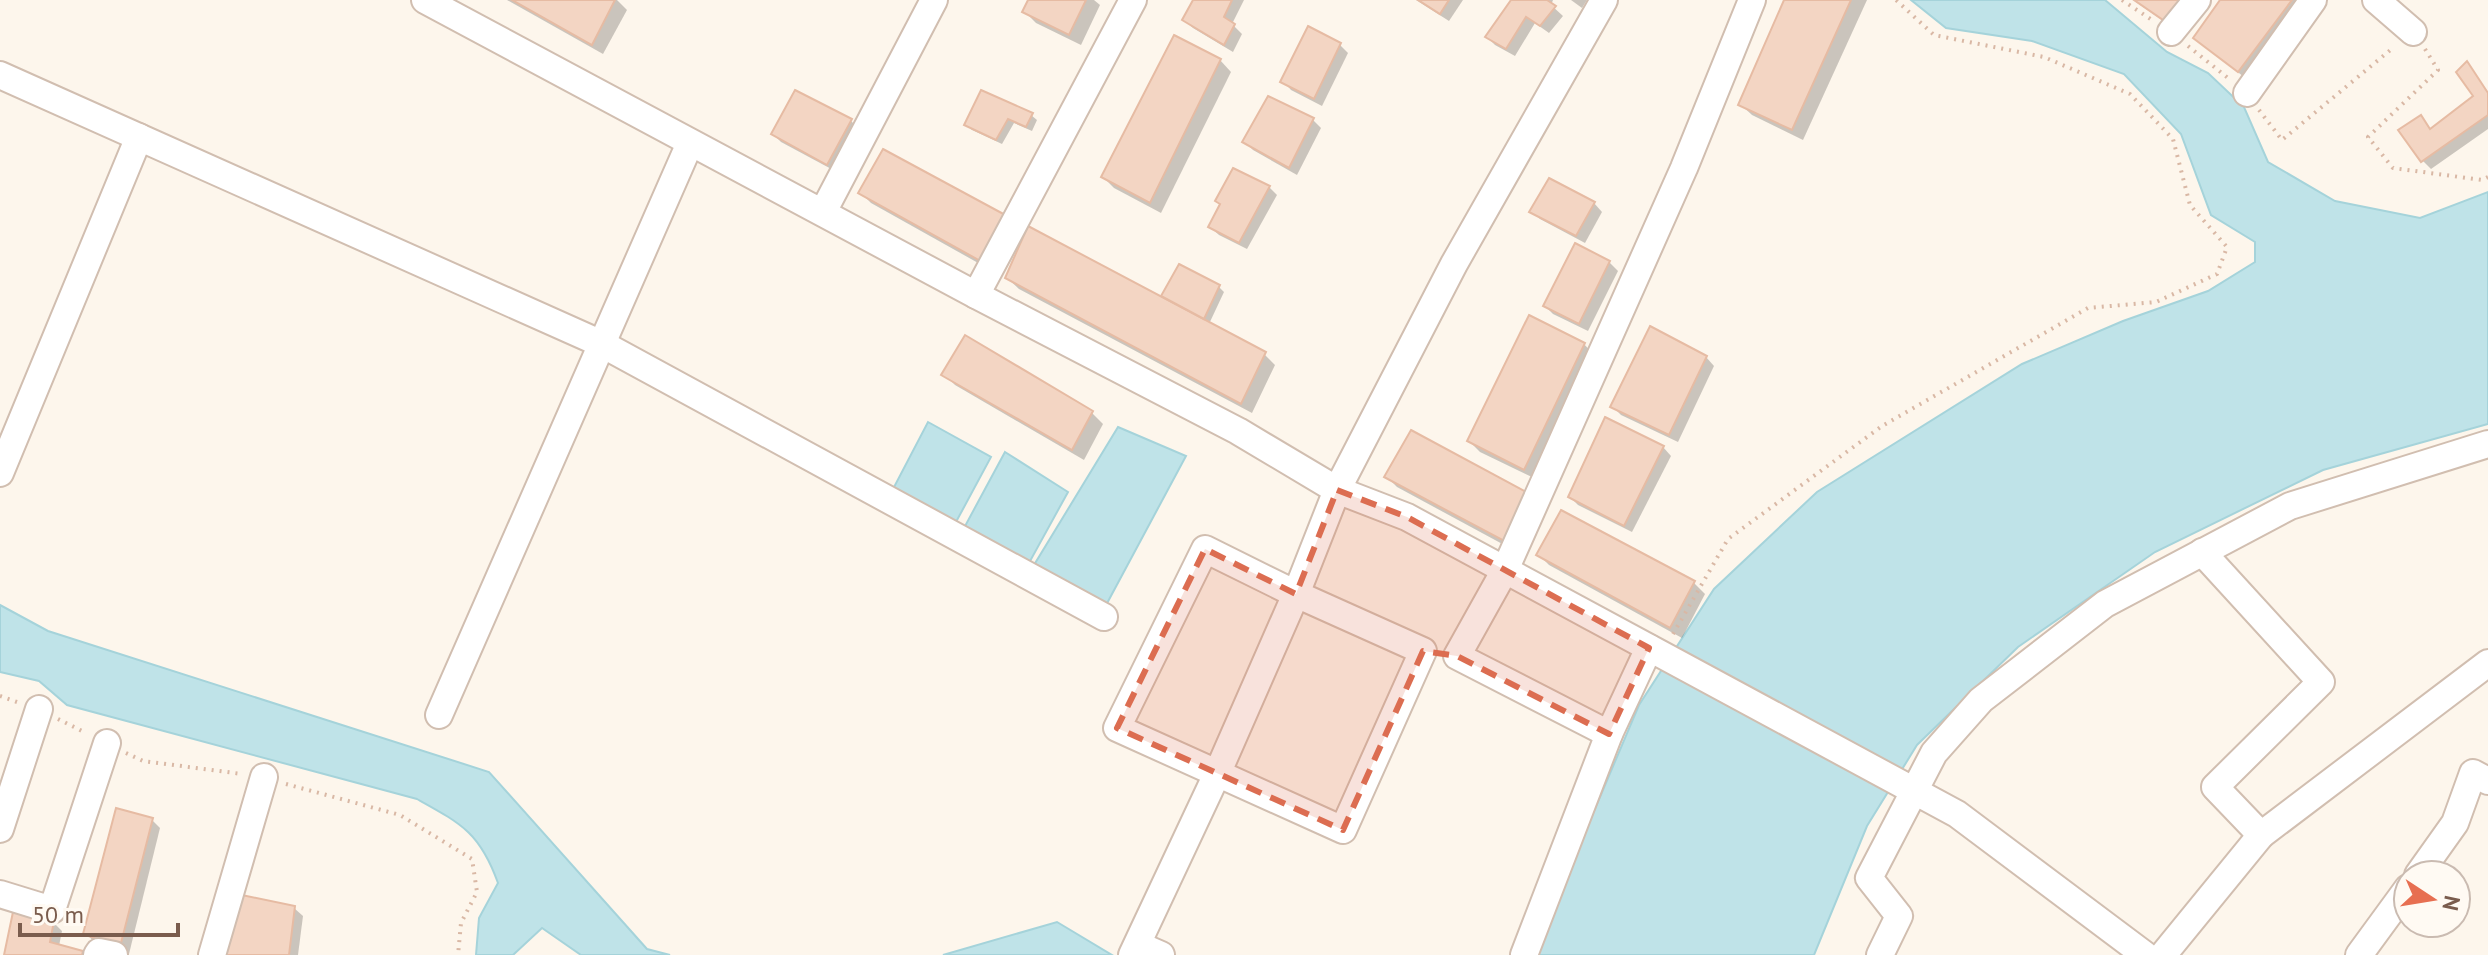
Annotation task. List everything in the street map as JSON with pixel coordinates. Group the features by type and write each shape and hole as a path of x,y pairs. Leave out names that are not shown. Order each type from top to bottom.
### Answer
{"street":[{"path":"425,0 976,295 1238,431 1337,490 1407,517 1957,814 2147,954 2261,835 2488,663"},
{"path":"823,212 934,0"},
{"path":"976,295 1133,0"},
{"path":"1144,952 1337,490 1454,264 1604,0"},
{"path":"1457,656 1505,570 1684,168 1752,0"},
{"path":"2171,32 2197,0"},
{"path":"2247,93 2313,0"},
{"path":"2376,0 2413,32"},
{"path":"0,75 602,344 1104,617"},
{"path":"0,473 139,137"},
{"path":"439,715 690,143"},
{"path":"1880,955 1899,916 1869,878 1934,753 1981,700 2105,604 2290,506 2488,444"},
{"path":"1423,651 1343,830 1117,728 1205,549 1423,651 1457,656 1609,734"},
{"path":"2202,552 2321,682 2215,787 2261,835"},
{"path":"1524,955 1609,734 1655,651"},
{"path":"0,829 39,709"},
{"path":"0,894 52,910 107,743"},
{"path":"2429,859 2455,823 2473,773 2488,781"},
{"path":"212,955 264,777"},
{"path":"2359,955 2392,910"},
{"path":"97,955 99,952 114,955"}],"path":[{"path":"1655,651 1728,539 1882,426 2088,308 2156,302 2217,274 2227,247 2190,205 2173,139 2130,94 2044,57 1934,35 1896,0"},
{"path":"2247,93 2282,140 2413,32 2438,70 2368,137 2393,168 2482,180 2488,177"}],"highlighted area":[{"path":"1337,490 1407,517 1649,648 1609,734 1457,656 1423,651 1343,830 1117,728 1205,549 1296,594"}],"water":[{"path":"1911,0 2105,0 2167,52 2208,73 2244,107 2268,162 2335,201 2420,218 2488,192 2488,424 2323,470 2155,552 2018,647 1917,745 1867,826 1814,955 1533,955 1639,705 1714,589 1817,492 2022,364 2123,321 2208,291 2255,262 2255,242 2211,215 2181,134 2124,74 2032,41 1946,28"},
{"path":"928,422 991,457 956,522 893,489"},
{"path":"1118,427 1186,456 1105,607 1034,565"},
{"path":"1005,452 1068,492 1029,563 964,528"},
{"path":"0,605 48,631 489,772 647,949 670,955 581,955 542,928 513,955 476,955 479,918 498,883 484,852 458,823 417,799 67,705 39,681 0,672"},
{"path":"1057,922 1112,955 943,955"}],"building":[{"path":"512,0 615,0 592,45"},
{"path":"1028,0 1086,0 1069,35 1022,12"},
{"path":"1193,0 1232,0 1224,17 1235,24 1224,45 1182,20"},
{"path":"1418,0 1449,0 1440,14"},
{"path":"1511,0 1547,0 1556,6 1540,26 1526,17 1506,49 1485,37"},
{"path":"1784,0 1851,0 1792,130 1738,105"},
{"path":"2134,0 2182,0 2166,22"},
{"path":"2220,0 2292,0 2238,72 2193,38"},
{"path":"1308,26 1341,43 1314,99 1280,82"},
{"path":"1174,35 1221,59 1150,203 1101,177"},
{"path":"2467,61 2488,93 2488,115 2421,162 2398,130 2421,115 2430,129 2473,96 2456,72"},
{"path":"795,90 852,119 827,165 771,134"},
{"path":"981,90 1033,113 1026,127 1008,119 996,140 964,125"},
{"path":"1268,96 1314,118 1289,168 1242,142"},
{"path":"883,149 1009,217 984,263 858,193"},
{"path":"1233,168 1270,186 1239,243 1208,227 1220,204 1215,201"},
{"path":"1549,178 1595,202 1576,236 1529,212"},
{"path":"1028,226 1266,352 1241,404 1005,278"},
{"path":"1575,243 1610,261 1579,324 1543,306"},
{"path":"1179,264 1220,285 1204,319 1161,296"},
{"path":"1529,315 1585,343 1524,470 1467,441"},
{"path":"1650,326 1707,356 1669,435 1610,407"},
{"path":"965,335 1093,411 1072,450 941,375"},
{"path":"1605,417 1664,446 1624,526 1568,497"},
{"path":"1411,430 1532,495 1508,543 1384,477"},
{"path":"1561,510 1695,581 1670,628 1536,555"},
{"path":"116,808 153,818 120,947 83,934"},
{"path":"237,894 295,906 289,955 224,955"},
{"path":"13,912 54,921 50,942 83,951 82,955 4,955"}]}
